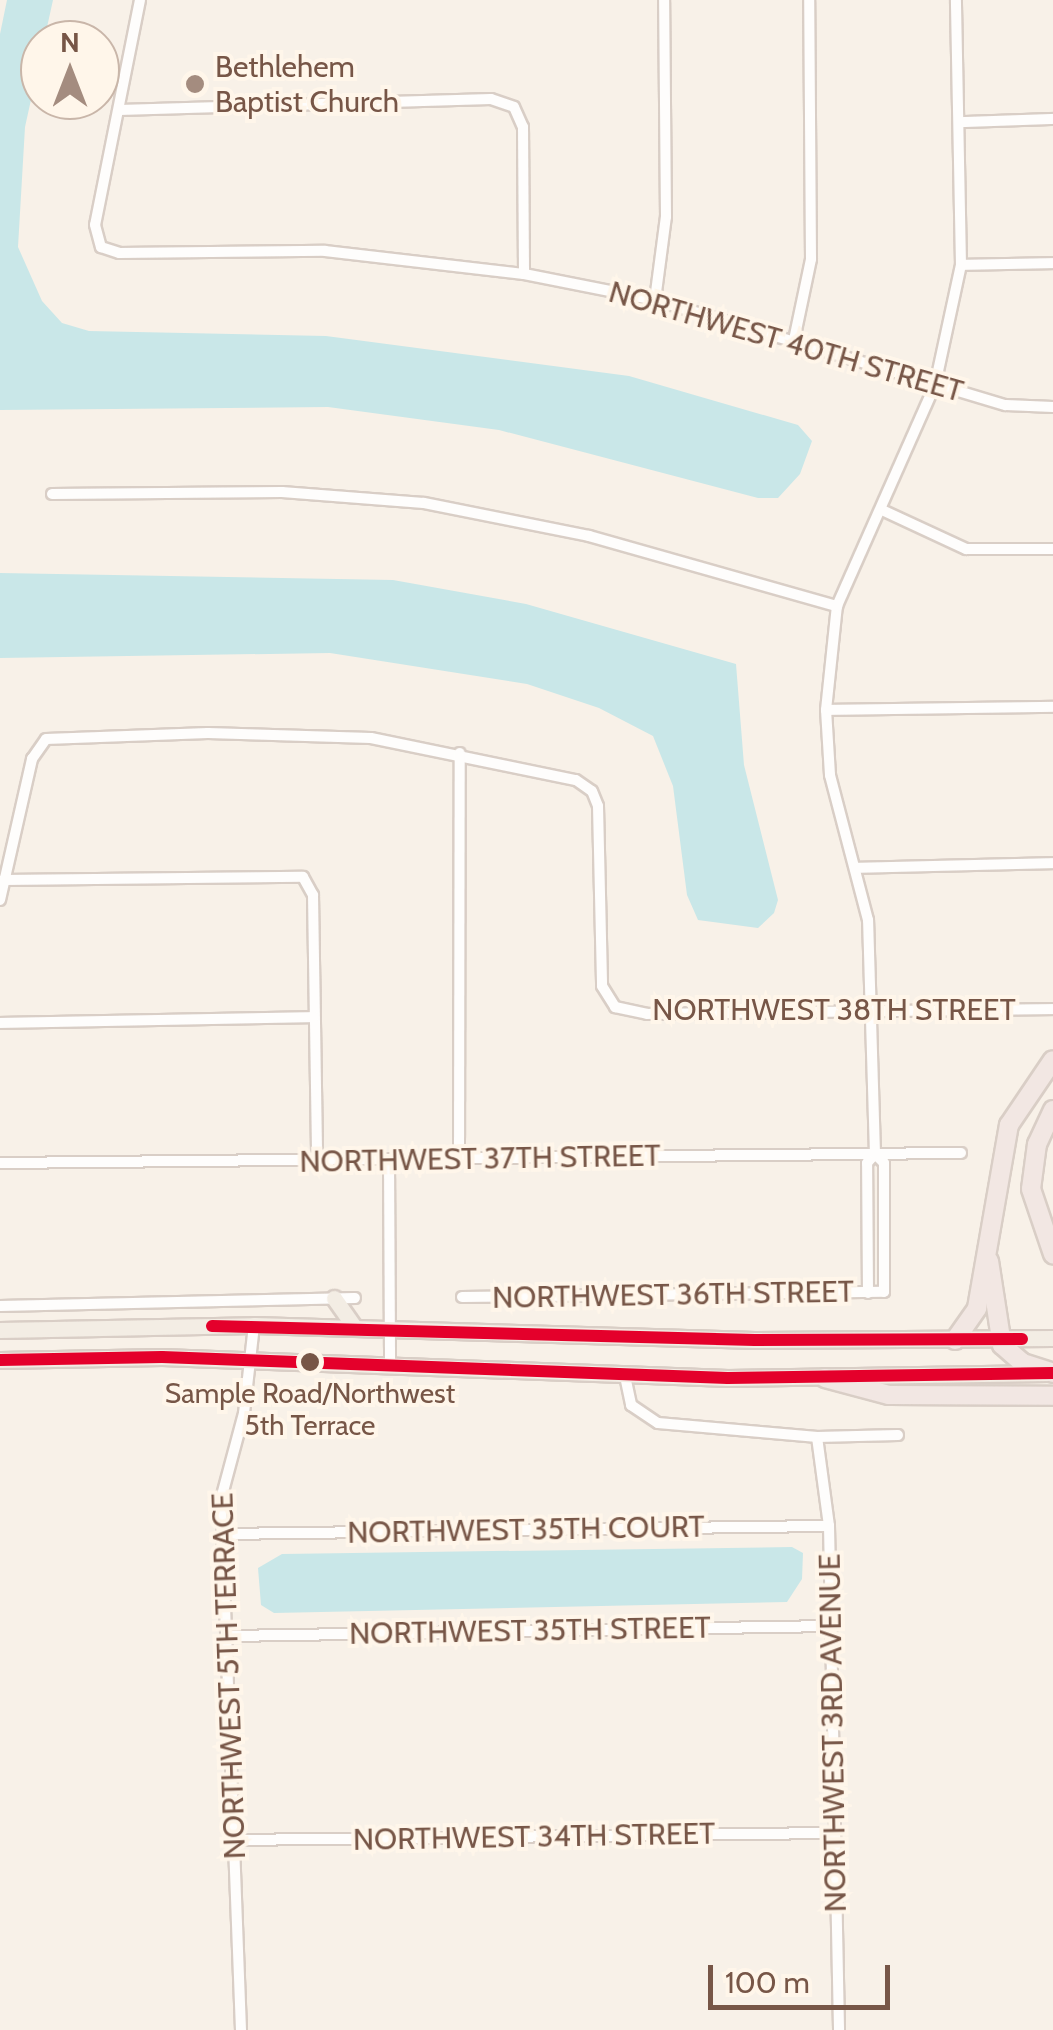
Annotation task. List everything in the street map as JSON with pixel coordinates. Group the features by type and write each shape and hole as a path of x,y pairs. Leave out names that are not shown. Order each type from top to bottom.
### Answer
{"highway":[{"path":"955,1340 974,1316 989,1260 1009,1125 1053,1060"},
{"path":"1053,1110 1038,1144 1032,1189 1053,1254"},
{"path":"989,1260 999,1340 1012,1357 1053,1373"},
{"path":"825,1378 889,1396 1053,1396"}],"main road":[{"path":"334,1298 354,1327"},
{"path":"0,1330 390,1327 955,1340 1053,1338"},
{"path":"0,1360 252,1360 625,1376 825,1378 1053,1373"}],"street":[{"path":"120,105 140,0"},
{"path":"655,300 666,217 664,0"},
{"path":"794,340 812,259 809,0"},
{"path":"868,1293 866,1164 876,1154 868,920 830,774 826,710 837,606 935,384 961,264 962,122 956,0"},
{"path":"120,110 491,99 514,107 523,127 524,274"},
{"path":"962,122 1053,119"},
{"name":"NORTHWEST 40TH STREET","path":"117,120 95,225 101,246 119,253 325,250 524,274 655,300 1006,406 1053,407"},
{"path":"961,264 1053,263"},
{"path":"52,494 282,492 424,504 589,536 837,606"},
{"path":"882,510 966,549 1053,549"},
{"path":"826,710 1053,708"},
{"path":"0,900 32,759 46,739 298,733 460,753 459,1159"},
{"name":"NORTHWEST 38TH STREET","path":"460,753 576,780 592,790 598,806 602,986 615,1007 646,1014 1053,1009"},
{"path":"855,868 1053,863"},
{"path":"3,880 303,878 313,895 317,1161"},
{"path":"0,1023 314,1017"},
{"name":"NORTHWEST 37TH STREET","path":"0,1163 961,1153"},
{"name":"NORTHWEST 36TH STREET","path":"462,1297 884,1292 884,1164 876,1154"},
{"path":"389,1160 390,1367"},
{"path":"0,1306 355,1298"},
{"name":"NORTHWEST 5TH TERRACE","path":"241,2030 222,1485 244,1413 254,1326"},
{"path":"625,1376 631,1406 658,1423 817,1437 898,1435"},
{"name":"NORTHWEST 3RD AVENUE","path":"817,1437 829,1526 840,2030"},
{"name":"NORTHWEST 35TH COURT","path":"222,1534 829,1526"},
{"name":"NORTHWEST 35TH STREET","path":"229,1636 831,1626"},
{"name":"NORTHWEST 34TH STREET","path":"234,1840 835,1833"}],"water":[{"path":"7,0 53,0 49,20 20,20 20,120 27,120 18,247 42,301 62,323 89,331 326,336 629,376 798,425 812,441 800,474 778,498 758,498 499,430 328,407 0,410 0,34"},
{"path":"0,573 393,580 526,604 736,664 744,765 778,900 774,913 758,928 698,920 687,895 673,786 653,736 599,708 527,684 330,653 0,658"},
{"path":"792,1547 803,1553 802,1579 787,1602 274,1613 261,1605 258,1568 282,1554"}],"transit line":[{"path":"212,1326 755,1340 1022,1339"},
{"path":"0,1360 162,1357 728,1378 1053,1373"}],"place":[{"name":"Bethlehem Baptist Church","path":"195,84"},
{"name":"Sample Road/Northwest 5th Terrace","path":"310,1362"}]}
